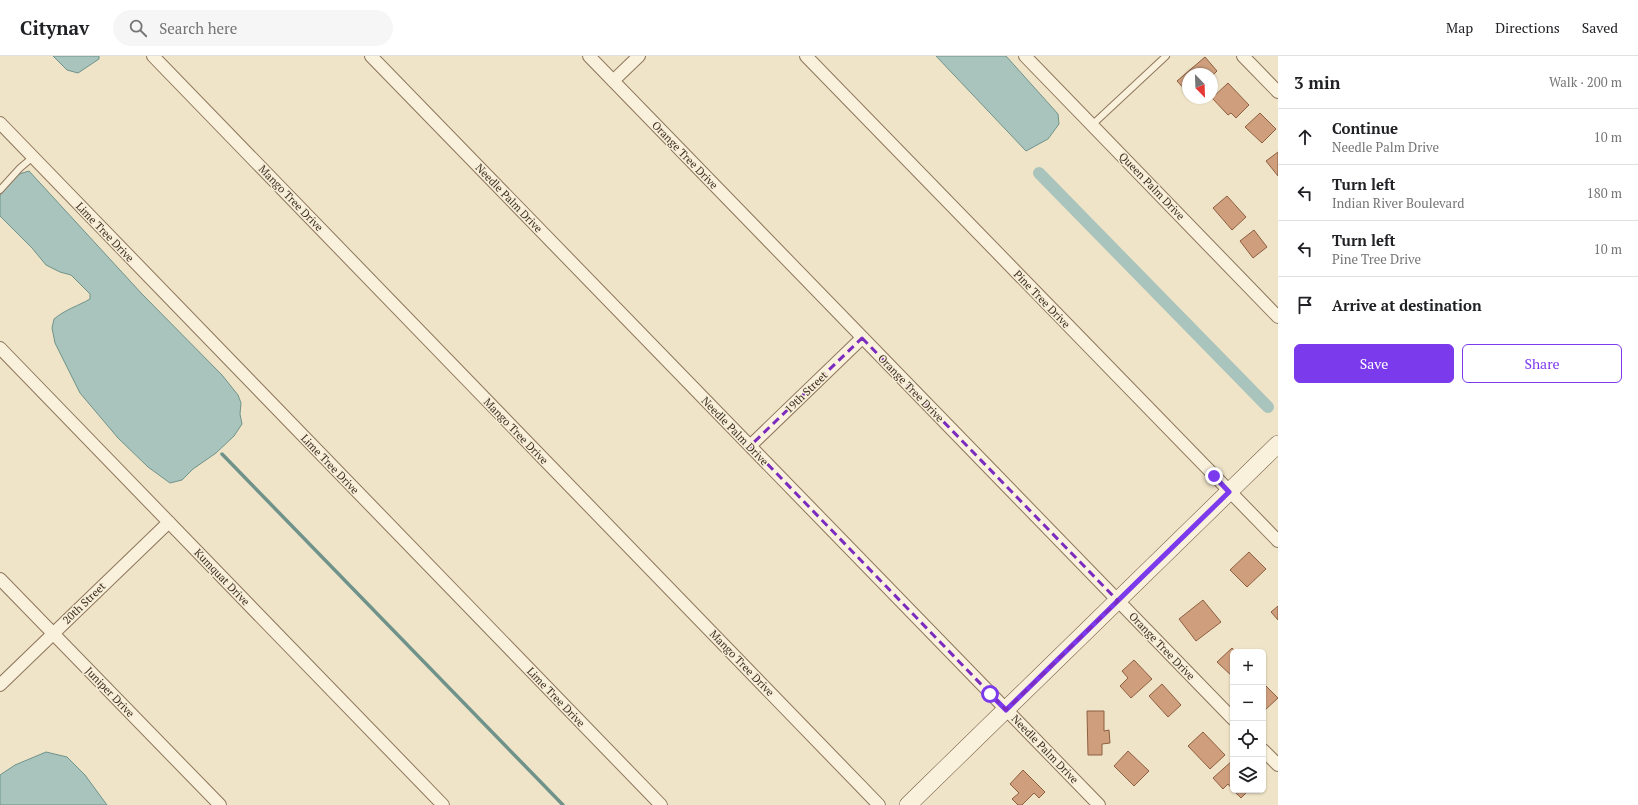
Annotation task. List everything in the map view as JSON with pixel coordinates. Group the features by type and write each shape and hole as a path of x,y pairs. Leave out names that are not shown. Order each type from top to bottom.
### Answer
{"main road":[{"path":"908,805 1278,444"}],"street":[{"name":"Mango Tree Drive","path":"153,56 879,805"},
{"name":"Needle Palm Drive","path":"372,56 1099,805"},
{"name":"Orange Tree Drive","path":"589,56 1230,716"},
{"path":"613,81 639,56"},
{"name":"Pine Tree Drive","path":"806,56 1278,541"},
{"name":"Queen Palm Drive","path":"1025,56 1278,317"},
{"path":"1243,56 1278,92"},
{"name":"Lime Tree Drive","path":"0,124 661,805"},
{"name":"19th Street","path":"750,446 862,338"},
{"name":"Kumquat Drive","path":"0,348 443,805"},
{"name":"20th Street","path":"0,685 169,522"},
{"name":"Juniper Drive","path":"0,579 220,805"},
{"path":"1266,753 1278,765"}],"lane":[{"path":"1092,125 1166,56"},
{"path":"0,190 20,168 33,157"}],"highlighted area":[{"path":"862,338 1118,601 1006,710 750,446"}],"water":[{"path":"53,56 99,56 99,59 78,73 67,70"},
{"path":"936,56 1006,56 1058,114 1059,124 1048,139 1026,151"},
{"path":"29,171 142,294 222,375 238,395 241,403 240,414 242,424 234,436 216,453 193,469 182,480 170,483 148,467 118,438 80,393 55,343 52,328 54,319 90,299 90,294 71,275 60,272 46,265 32,248 0,216 0,196 2,191 16,175"},
{"path":"46,752 67,757 85,775 107,805 0,805 0,775 15,765"}],"building":[{"path":"1205,57 1214,68 1192,68"},
{"path":"1182,77 1182,86 1177,81"},
{"path":"1228,83 1249,105 1236,118 1231,113 1228,115 1218,104 1218,92"},
{"path":"1260,113 1276,129 1262,143 1245,127"},
{"path":"1278,152 1278,176 1266,161"},
{"path":"1227,196 1246,217 1232,230 1213,208"},
{"path":"1254,230 1267,247 1253,258 1240,241"},
{"path":"1249,552 1266,569 1247,587 1230,570"},
{"path":"1203,600 1221,622 1196,641 1179,619"},
{"path":"1278,606 1278,620 1271,612"},
{"path":"1230,650 1230,674 1217,662"},
{"path":"1134,660 1152,679 1131,698 1120,686 1128,678 1122,671"},
{"path":"1162,684 1181,705 1168,717 1149,696"},
{"path":"1266,686 1278,698 1266,709"},
{"path":"1087,711 1104,711 1104,731 1109,730 1110,743 1102,744 1102,755 1088,755"},
{"path":"1203,732 1225,755 1210,769 1188,746"},
{"path":"1128,751 1149,771 1134,786 1114,766"},
{"path":"1230,763 1230,786 1228,784 1223,789 1213,778"},
{"path":"1023,770 1045,792 1039,798 1034,793 1022,805 1018,805 1012,799 1019,793 1010,784"},
{"path":"1236,793 1246,793 1241,798"}],"waterway":[{"path":"1039,173 1268,407"},
{"path":"222,454 563,805"}],"route":[{"path":"990,694 1006,710 1229,492 1214,476"}]}
